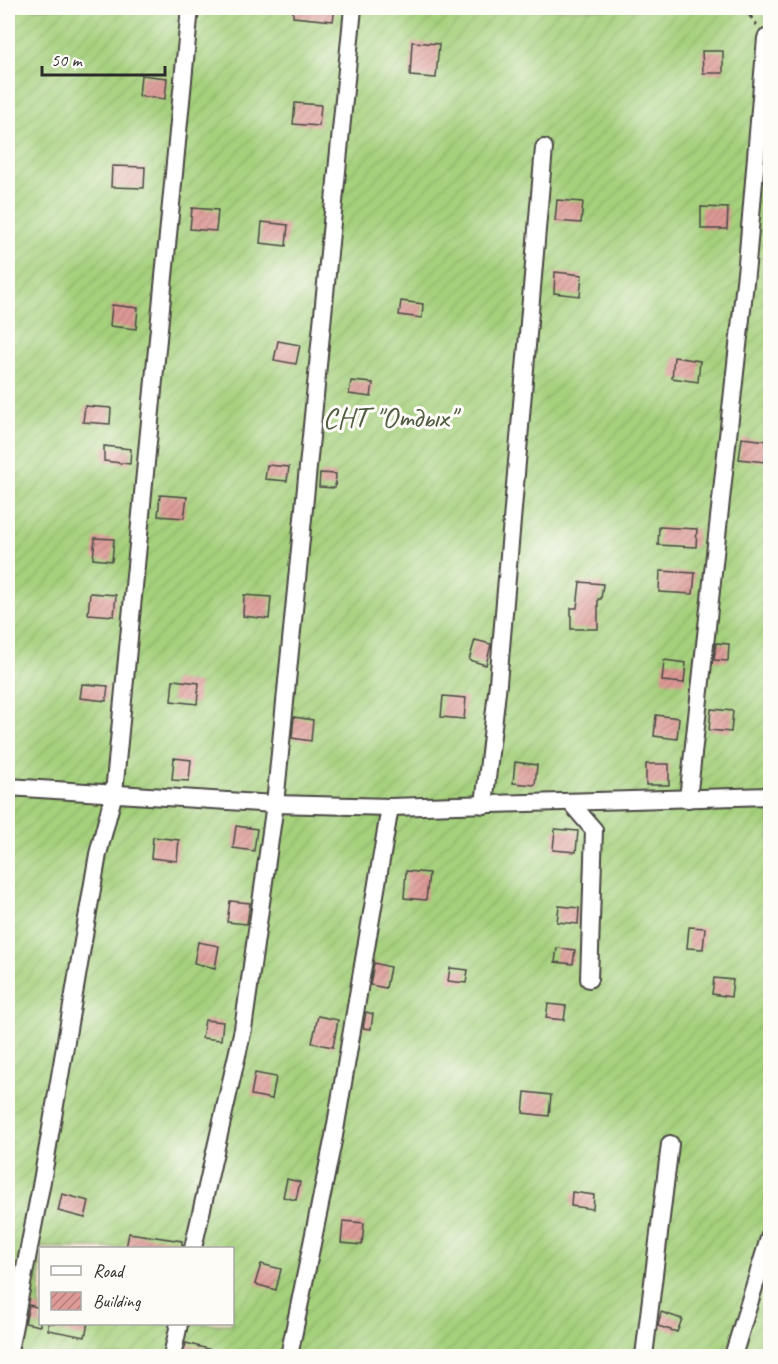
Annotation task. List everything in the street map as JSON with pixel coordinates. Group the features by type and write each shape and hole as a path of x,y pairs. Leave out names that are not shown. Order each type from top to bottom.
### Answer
{"lane":[{"path":"9,1356 44,1169 98,854 114,794 190,8"},
{"path":"193,1247 243,1029 275,804 353,8"},
{"path":"688,799 747,264 766,38"},
{"path":"484,804 498,683 544,148"},
{"path":"8,787 275,804 390,807 771,796"},
{"path":"570,802 594,830 589,979"},
{"path":"289,1356 334,1136 390,807"},
{"path":"644,1356 670,1144"},
{"path":"733,1356 771,1235"},
{"path":"172,1356 179,1325"}],"path":[{"path":"744,8 766,38"}],"green space":[{"name":"СНТ \"Отдых\"","path":"8,8 770,9 770,1356 8,1356"}],"building":[{"path":"293,8 335,8 333,21 293,17"},
{"path":"412,42 439,44 436,78 410,76"},
{"path":"702,51 723,51 723,73 703,73"},
{"path":"141,75 167,78 165,99 139,96"},
{"path":"295,103 321,105 319,126 293,124"},
{"path":"112,166 145,167 144,188 111,187"},
{"path":"557,200 583,202 581,223 555,221"},
{"path":"701,207 728,208 727,229 701,229"},
{"path":"192,208 218,210 216,231 190,229"},
{"path":"262,222 288,225 286,246 260,243"},
{"path":"555,272 582,275 580,296 554,293"},
{"path":"401,301 423,304 422,318 399,315"},
{"path":"112,305 138,308 136,329 110,326"},
{"path":"278,341 300,345 296,364 274,360"},
{"path":"674,357 700,361 698,382 672,378"},
{"path":"351,381 373,383 371,397 349,394"},
{"path":"85,406 111,408 110,424 83,422"},
{"path":"742,438 768,441 765,462 739,459"},
{"path":"104,446 131,449 130,464 104,461"},
{"path":"267,465 289,467 287,481 265,479"},
{"path":"320,473 336,474 335,488 319,487"},
{"path":"160,495 187,497 184,518 158,516"},
{"path":"659,527 697,529 696,547 658,545"},
{"path":"95,538 114,539 112,561 93,559"},
{"path":"660,571 695,573 693,594 659,592"},
{"path":"580,582 603,584 601,599 598,599 598,629 571,629 571,608 577,608"},
{"path":"90,593 116,595 114,616 88,614"},
{"path":"244,595 271,597 269,619 243,616"},
{"path":"475,640 491,644 486,665 469,660"},
{"path":"716,643 729,644 728,661 714,660"},
{"path":"664,660 686,663 684,683 662,681"},
{"path":"173,680 199,683 197,704 171,701"},
{"path":"82,684 108,686 106,701 80,698"},
{"path":"443,696 466,698 464,719 441,717"},
{"path":"711,709 733,711 731,732 709,730"},
{"path":"656,715 679,718 677,739 654,736"},
{"path":"294,717 313,720 311,741 292,738"},
{"path":"174,758 191,760 189,781 172,780"},
{"path":"515,762 537,765 535,785 513,783"},
{"path":"646,764 669,764 669,785 646,785"},
{"path":"236,826 257,829 254,851 233,848"},
{"path":"555,829 578,831 576,852 553,850"},
{"path":"153,837 179,840 177,861 151,858"},
{"path":"406,871 429,873 426,900 404,898"},
{"path":"230,901 250,903 247,924 227,922"},
{"path":"559,906 579,908 578,924 557,922"},
{"path":"689,927 705,928 703,949 687,948"},
{"path":"198,942 219,946 215,968 194,963"},
{"path":"557,948 575,950 573,964 555,962"},
{"path":"374,963 390,967 386,988 370,985"},
{"path":"450,968 468,970 466,983 448,981"},
{"path":"714,978 733,980 731,997 712,994"},
{"path":"548,1004 566,1006 564,1020 546,1018"},
{"path":"366,1012 373,1014 371,1029 363,1028"},
{"path":"318,1016 338,1020 333,1047 312,1043"},
{"path":"205,1020 223,1022 221,1040 202,1038"},
{"path":"255,1073 276,1077 272,1099 251,1095"},
{"path":"525,1092 551,1095 549,1116 523,1113"},
{"path":"287,1179 300,1182 296,1200 283,1197"},
{"path":"572,1192 594,1195 593,1209 571,1206"},
{"path":"62,1194 89,1201 85,1218 58,1211"},
{"path":"343,1221 364,1223 362,1245 341,1243"},
{"path":"129,1233 182,1241 182,1247 126,1247"},
{"path":"261,1264 281,1269 276,1290 255,1284"},
{"path":"29,1305 39,1308 40,1326 25,1323"},
{"path":"661,1312 682,1319 677,1332 658,1326"},
{"path":"48,1325 88,1325 85,1337 48,1330"},
{"path":"186,1343 219,1352 218,1356 183,1356"}]}
